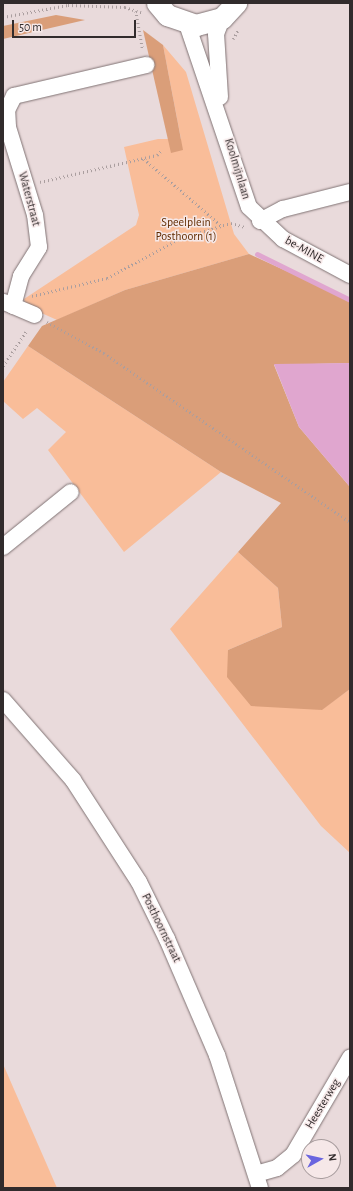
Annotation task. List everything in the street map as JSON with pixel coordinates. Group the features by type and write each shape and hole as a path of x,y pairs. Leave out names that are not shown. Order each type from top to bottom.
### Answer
{"main road":[{"name":"Koolmijnlaan","path":"157,3 168,15 187,24 209,23 229,10"}],"street":[{"name":"Koolmijnlaan","path":"221,115 216,34 229,10"},
{"name":"Koolmijnlaan","path":"187,24 221,115 243,193 254,224"},
{"name":"Waterstraat","path":"10,303 21,276 39,247 36,215 8,127 5,110 14,96 146,65"},
{"path":"254,224 283,209 350,192"},
{"name":"be-MINE","path":"254,224 350,275"},
{"path":"10,303 34,315"},
{"path":"3,546 71,492"},
{"name":"Posthoornstraat","path":"3,700 73,780 139,882 168,938 217,1054 258,1181"},
{"name":"Heesterweg","path":"258,1181 293,1155 350,1058"}],"path":[{"path":"3,17 68,6 126,7"},
{"path":"136,10 146,65"},
{"path":"26,185 157,155 164,148"},
{"path":"144,158 222,226"},
{"path":"10,303 107,278 181,238 231,223 254,224"},
{"path":"3,366 34,315 104,353 224,439 350,522"}],"green space":[{"name":"Speelplein Posthoorn (1)","path":"163,45 186,72 234,234 249,254 125,290 57,320 26,306 24,299 136,225 139,215 124,147 158,139 181,139"},
{"path":"28,346 221,472 124,552 48,450 66,432 37,408 23,419 3,401 3,382"},
{"path":"238,552 278,588 282,627 228,650 321,710 350,689 350,853 321,826 170,629"},
{"path":"3,1064 57,1188 3,1188"}],"shaded area":[{"path":"56,15 85,20 3,39 3,26"},
{"path":"143,30 163,45 183,150 171,153"},
{"path":"249,254 350,300 350,363 274,365 299,427 350,487 350,689 322,710 251,706 227,677 228,650 282,627 278,588 238,552 281,503 221,472 28,346 42,326 125,290"},
{"path":"350,363 350,487 299,427 274,364"}],"waterway":[{"path":"257,254 350,300"}]}
